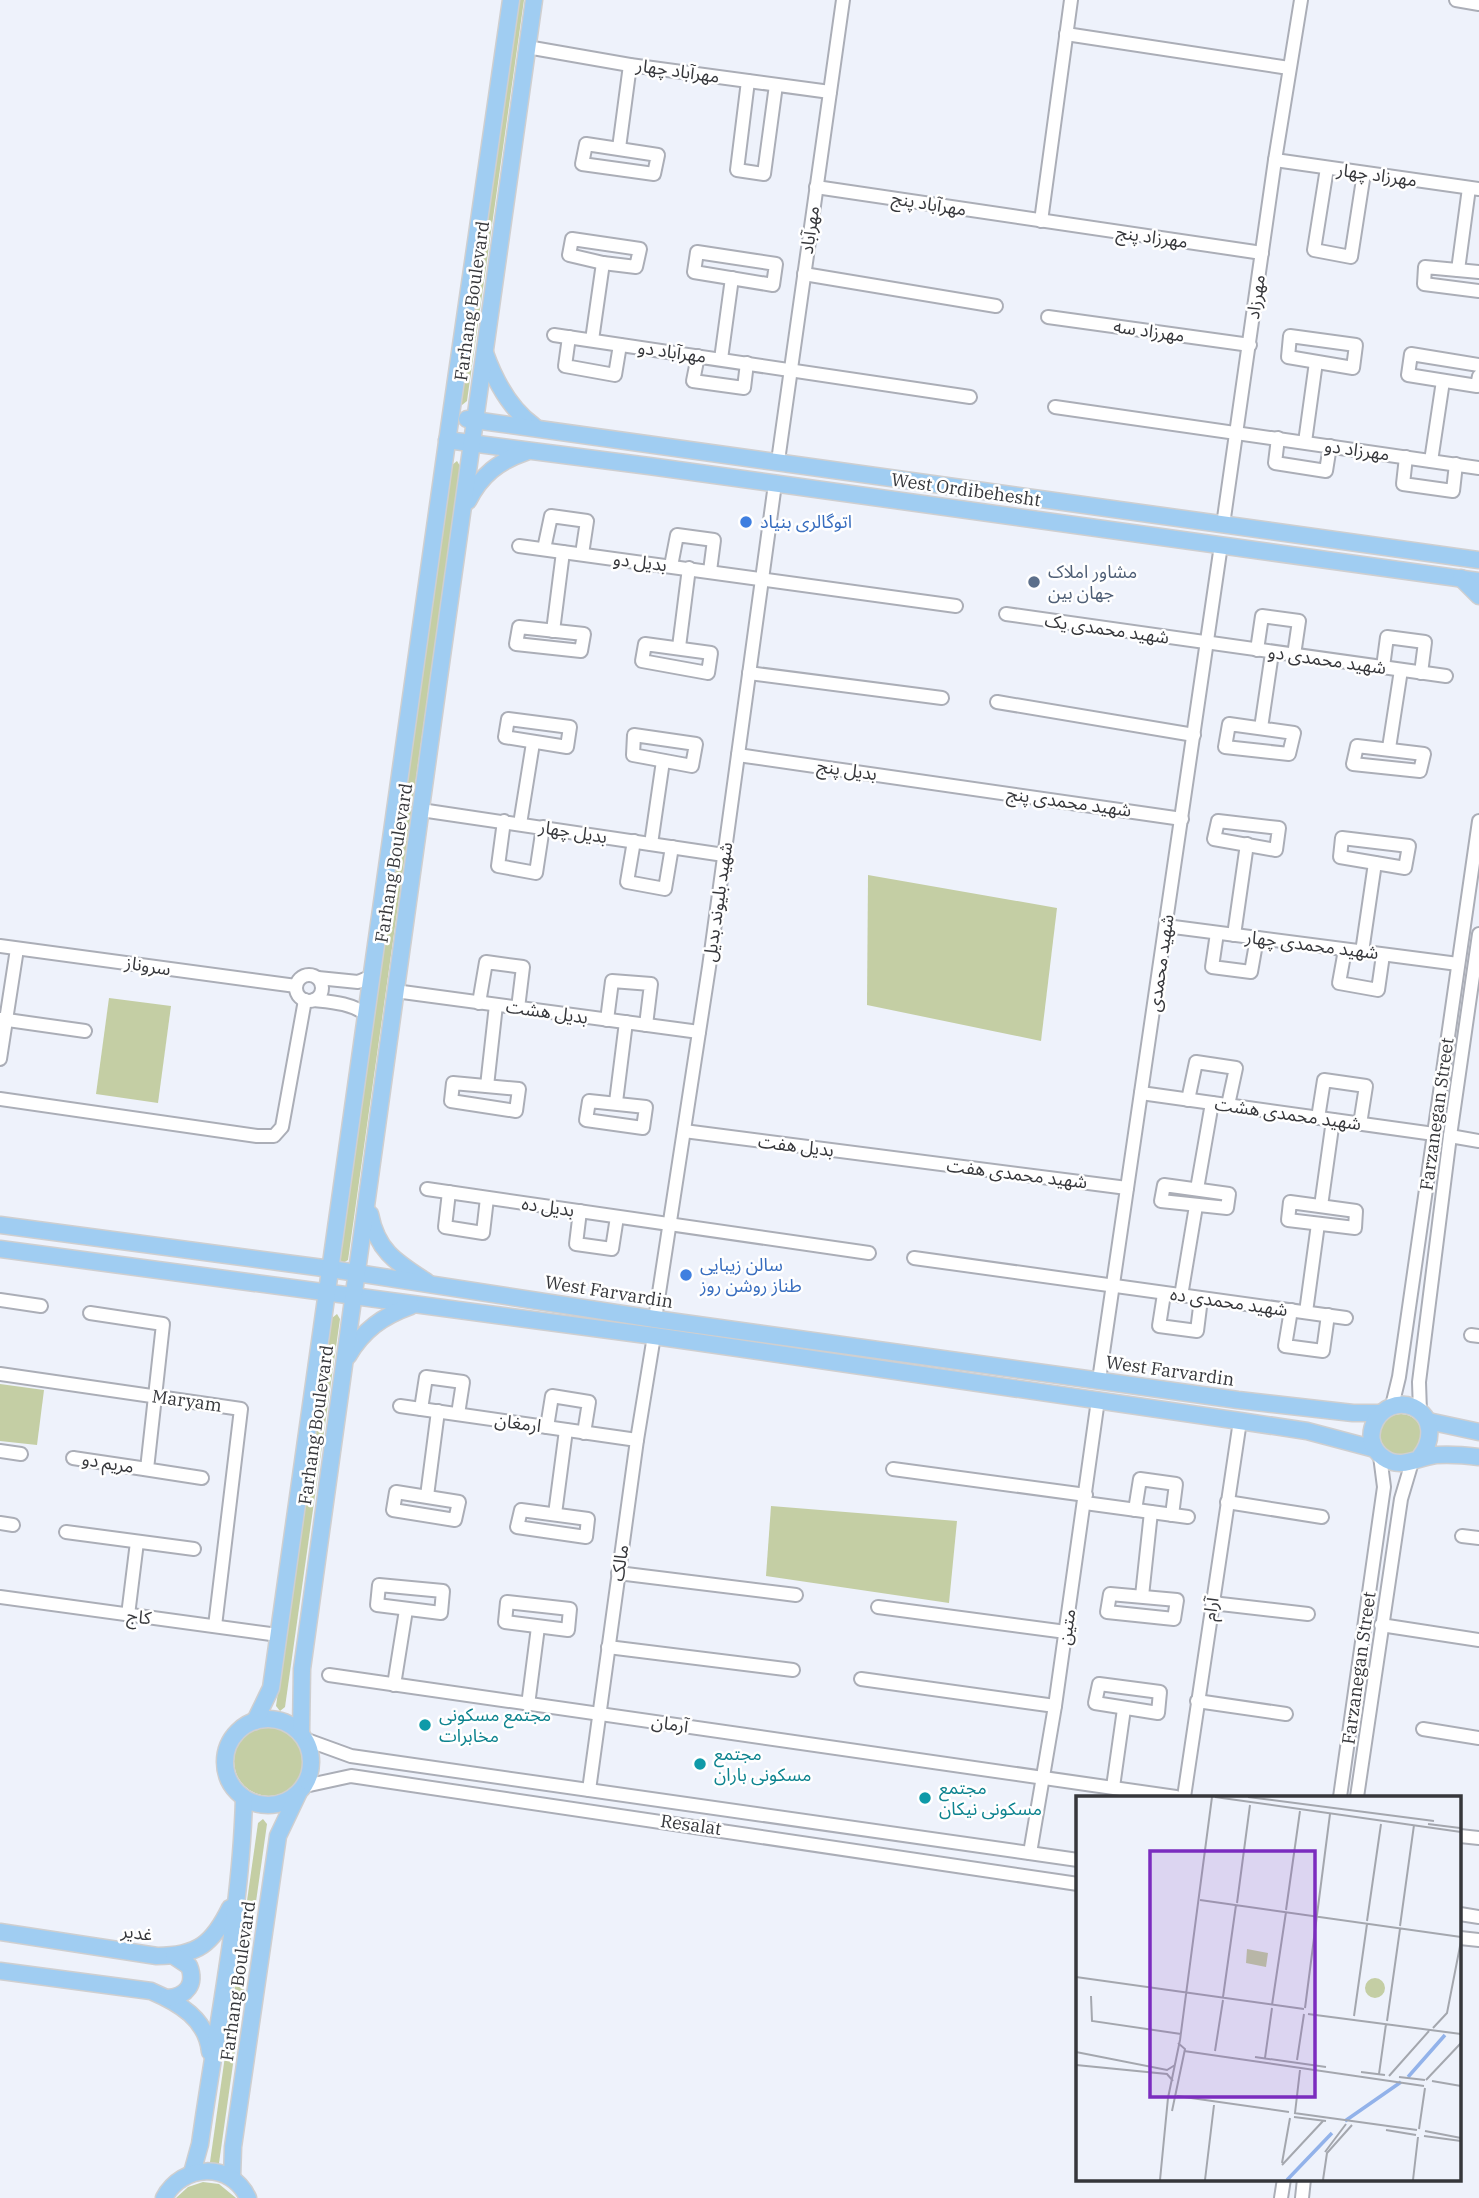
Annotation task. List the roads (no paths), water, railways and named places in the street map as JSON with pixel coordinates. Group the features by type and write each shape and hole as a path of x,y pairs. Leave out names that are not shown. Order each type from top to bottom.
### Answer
{"main road":[{"name":"Farhang Boulevard","path":"255,1721 271,1688 450,417 512,0"},
{"name":"Farhang Boulevard","path":"304,1736 302,1669 534,0"},
{"path":"485,351 511,405 522,418 536,428"},
{"name":"West Ordibehesht","path":"450,417 1223,525 1474,557"},
{"name":"West Ordibehesht","path":"447,440 1479,581"},
{"path":"464,509 475,487 490,469 506,459 532,450"},
{"path":"999,514 1001,493"},
{"path":"1461,578 1479,596"},
{"path":"368,1201 374,1235 386,1251 403,1267 432,1285"},
{"name":"West Farvardin","path":"0,1225 331,1269 655,1319 1238,1401 1353,1413 1386,1410"},
{"path":"156,1271 158,1247"},
{"name":"West Farvardin","path":"0,1249 654,1336 1240,1421 1307,1431 1378,1452"},
{"path":"344,1364 358,1339 374,1324 393,1312 415,1304"},
{"path":"1479,1432 1424,1417 1402,1405 1386,1410 1371,1430 1378,1452 1396,1464 1454,1454 1479,1457"},
{"path":"1416,1459 1430,1441 1424,1417"},
{"path":"275,1719 284,1721 304,1736 312,1758 312,1768 302,1790 282,1804 253,1803 231,1784 225,1756 232,1738 246,1724 275,1719"},
{"name":"Farhang Boulevard","path":"232,2178 233,2147 278,1836 302,1790"},
{"name":"Farhang Boulevard","path":"192,2173 200,2144 237,1893 243,1841 244,1798"},
{"name":"غدیر","path":"0,1932 157,1956 174,1956 192,1952 209,1941 223,1924 237,1893"},
{"path":"168,1998 184,1994 192,1979 189,1966 174,1956"},
{"path":"0,1971 151,1991 168,1998 194,2017 206,2034 210,2057 209,2076"},
{"path":"164,2198 175,2183 192,2173 213,2171 232,2178 249,2196"}],"street":[{"name":"مهرآباد","path":"778,461 843,0"},
{"path":"1041,221 1071,0"},
{"name":"مهرزاد","path":"1223,525 1234,433 1250,345 1275,160 1301,0"},
{"path":"1456,0 1479,4"},
{"path":"1066,34 1289,68"},
{"name":"مهرآباد چهار","path":"527,47 630,65 830,92"},
{"path":"619,148 630,65"},
{"path":"748,81 737,170 764,174 776,85"},
{"path":"586,144 619,148 658,155 654,174 582,164 586,144"},
{"name":"مهرزاد چهار","path":"1275,160 1474,189"},
{"path":"1327,168 1314,250 1351,257 1364,173"},
{"name":"مهرآباد پنج","path":"816,187 1041,221"},
{"path":"1458,270 1474,189"},
{"name":"مهرزاد پنج","path":"1041,221 1262,253"},
{"path":"572,239 640,249 636,267 603,263 569,255 572,239"},
{"path":"697,252 776,264 773,285 732,278 694,272 697,252"},
{"path":"592,340 603,263"},
{"path":"1479,272 1425,267 1424,284 1479,291"},
{"path":"804,274 996,306"},
{"path":"721,359 732,278"},
{"name":"مهرزاد سه","path":"1048,317 1250,345"},
{"name":"مهرآباد دو","path":"554,335 970,397"},
{"path":"1290,336 1356,345 1353,368 1316,362 1288,357 1290,336"},
{"path":"569,337 565,366 615,374 620,345"},
{"path":"1479,365 1411,354 1408,375 1478,386 1479,376"},
{"path":"698,356 693,381 744,388 747,363"},
{"path":"1305,442 1316,362"},
{"path":"1431,461 1443,381"},
{"name":"مهرزاد دو","path":"1055,407 1479,468"},
{"path":"1278,438 1275,463 1326,471 1330,446"},
{"path":"1406,457 1403,484 1453,491 1456,464"},
{"name":"شهید بلیوند بدیل","path":"655,1319 699,1032 775,484"},
{"path":"544,550 551,516 587,521 582,554"},
{"path":"671,566 677,535 714,540 710,571"},
{"name":"شهید محمدی","path":"1099,1380 1221,545"},
{"name":"بدیل دو","path":"519,546 956,606"},
{"path":"553,631 563,552"},
{"path":"679,647 690,568"},
{"name":"شهید محمدی یک","path":"1006,614 1208,644"},
{"path":"1256,650 1262,616 1299,621 1293,655"},
{"path":"519,627 553,631 584,634 581,651 516,644 519,627"},
{"path":"1383,667 1387,637 1425,642 1421,673"},
{"path":"645,644 679,647 711,653 708,673 642,661 645,644"},
{"name":"شهید محمدی دو","path":"1208,644 1446,676"},
{"path":"1261,728 1272,653"},
{"path":"1389,748 1401,670"},
{"path":"749,673 943,698"},
{"path":"998,702 1194,735"},
{"path":"508,719 570,727 567,747 533,743 505,737 508,719"},
{"path":"1229,724 1261,728 1294,733 1289,754 1225,747 1229,724"},
{"path":"634,735 696,744 692,766 663,761 633,755 634,735"},
{"path":"520,824 533,743"},
{"path":"1357,746 1389,748 1424,754 1420,771 1353,764 1357,746"},
{"name":"بدیل پنج","path":"738,755 956,785"},
{"path":"651,844 663,761"},
{"name":"شهید محمدی پنج","path":"956,785 1182,819"},
{"name":"بدیل چهار","path":"421,810 724,855"},
{"path":"504,821 498,866 536,873 543,827"},
{"path":"1218,821 1279,828 1276,850 1247,844 1214,839 1218,821"},
{"name":"Farzanegan Street","path":"1386,1410 1397,1390 1479,821"},
{"path":"1342,838 1409,846 1405,867 1375,863 1340,857 1342,838"},
{"path":"634,841 627,882 665,889 672,847"},
{"path":"1234,935 1247,844"},
{"path":"1362,952 1375,863"},
{"name":"شهید محمدی چهار","path":"1166,926 1458,964"},
{"path":"1217,933 1212,967 1251,972 1257,938"},
{"name":"Farzanegan Street","path":"1424,1417 1419,1382 1479,934"},
{"name":"سروناز","path":"0,946 296,986"},
{"path":"0,1059 3,1019 17,948"},
{"path":"1345,950 1339,983 1378,990 1383,954"},
{"path":"479,1003 486,962 523,967 518,1008"},
{"path":"367,1014 346,1004 310,1000 299,995 296,986 306,975 358,982 372,976"},
{"path":"0,1099 257,1136 274,1136 282,1127 310,1000 322,990 318,978"},
{"path":"607,1020 612,981 651,984 646,1025"},
{"name":"بدیل هشت","path":"395,991 699,1032"},
{"path":"487,1086 496,1005"},
{"path":"3,1019 85,1031"},
{"path":"616,1102 626,1022"},
{"path":"1188,1100 1196,1062 1236,1068 1228,1105"},
{"path":"1318,1118 1324,1080 1366,1086 1360,1124"},
{"path":"453,1083 487,1086 519,1089 516,1111 452,1101 453,1083"},
{"name":"شهید محمدی هشت","path":"1141,1093 1434,1135"},
{"path":"589,1101 616,1102 646,1107 643,1128 586,1120 589,1101"},
{"path":"1197,1189 1212,1103"},
{"path":"1321,1206 1333,1120"},
{"name":"بدیل هفت","path":"684,1131 907,1160"},
{"path":"1450,1136 1479,1141"},
{"name":"شهید محمدی هفت","path":"907,1160 1127,1188"},
{"path":"1164,1185 1197,1189 1229,1195 1226,1210 1160,1200 1164,1185"},
{"name":"بدیل ده","path":"427,1189 869,1253"},
{"path":"449,1192 445,1227 483,1233 487,1198"},
{"path":"1290,1202 1321,1206 1358,1213 1354,1229 1287,1218 1290,1202"},
{"path":"1181,1296 1196,1206"},
{"path":"580,1211 576,1244 612,1249 617,1217"},
{"path":"1306,1312 1318,1224"},
{"name":"شهید محمدی ده","path":"914,1258 1346,1318"},
{"path":"1164,1294 1159,1326 1197,1331 1201,1298"},
{"path":"0,1300 41,1306"},
{"path":"1291,1310 1285,1346 1323,1351 1328,1315"},
{"path":"90,1313 163,1324 156,1397"},
{"name":"مالک","path":"589,1790 654,1336"},
{"name":"Maryam","path":"0,1374 241,1409 215,1626"},
{"path":"421,1409 426,1377 463,1382 458,1414"},
{"path":"547,1427 552,1396 589,1402 584,1433"},
{"name":"مریم دو","path":"156,1397 147,1469 73,1458 202,1478"},
{"name":"متین","path":"1030,1853 1055,1706 1098,1401"},
{"name":"ارمغان","path":"400,1406 637,1440"},
{"path":"427,1496 438,1411"},
{"name":"آرام","path":"1184,1796 1240,1421"},
{"path":"555,1514 566,1430"},
{"path":"0,1451 21,1454"},
{"name":"Farzanegan Street","path":"1340,1796 1384,1487 1378,1452"},
{"name":"Farzanegan Street","path":"1357,1796 1401,1499 1416,1459"},
{"path":"892,1469 1188,1517"},
{"path":"1135,1510 1140,1479 1176,1484 1172,1515"},
{"path":"397,1492 427,1496 458,1502 456,1520 393,1510 397,1492"},
{"path":"1227,1502 1322,1517"},
{"path":"521,1510 555,1514 588,1519 586,1537 517,1527 521,1510"},
{"path":"1142,1596 1151,1512"},
{"path":"66,1532 194,1549"},
{"path":"1462,1536 1479,1538"},
{"path":"128,1615 137,1542"},
{"path":"618,1573 796,1595"},
{"path":"379,1585 443,1591 441,1613 406,1610 377,1605 379,1585"},
{"path":"1110,1594 1142,1596 1177,1600 1174,1619 1107,1612 1110,1594"},
{"name":"کاج","path":"0,1597 278,1635"},
{"path":"507,1602 570,1609 568,1630 538,1627 505,1622 507,1602"},
{"path":"1212,1603 1308,1614"},
{"path":"878,1607 1066,1632"},
{"path":"394,1685 406,1610"},
{"path":"1381,1625 1479,1640"},
{"path":"528,1704 538,1627"},
{"path":"608,1647 793,1670"},
{"name":"آرمان","path":"329,1675 1170,1796"},
{"path":"861,1679 1055,1706"},
{"path":"1098,1684 1160,1692 1158,1713 1125,1709 1095,1703 1098,1684"},
{"path":"1197,1701 1286,1714"},
{"path":"1113,1787 1125,1709"},
{"path":"1423,1729 1479,1738"},
{"name":"Resalat","path":"304,1736 351,1756 1076,1860"},
{"name":"Resalat","path":"302,1790 351,1776 1076,1884"},
{"path":"1281,2198 1284,2180"},
{"path":"1302,2198 1304,2180"}],"place":[{"name":"اتوگالری بنیاد","path":"746,522"},
{"name":"مشاور املاک جهان بین","path":"1034,582"},
{"name":"سالن زیبایی طناز روشن روز","path":"686,1275"},
{"name":"مجتمع مسکونی مخابرات","path":"425,1725"},
{"name":"مجتمع مسکونی باران","path":"700,1764"},
{"name":"مجتمع مسکونی نیکان","path":"925,1798"}]}
